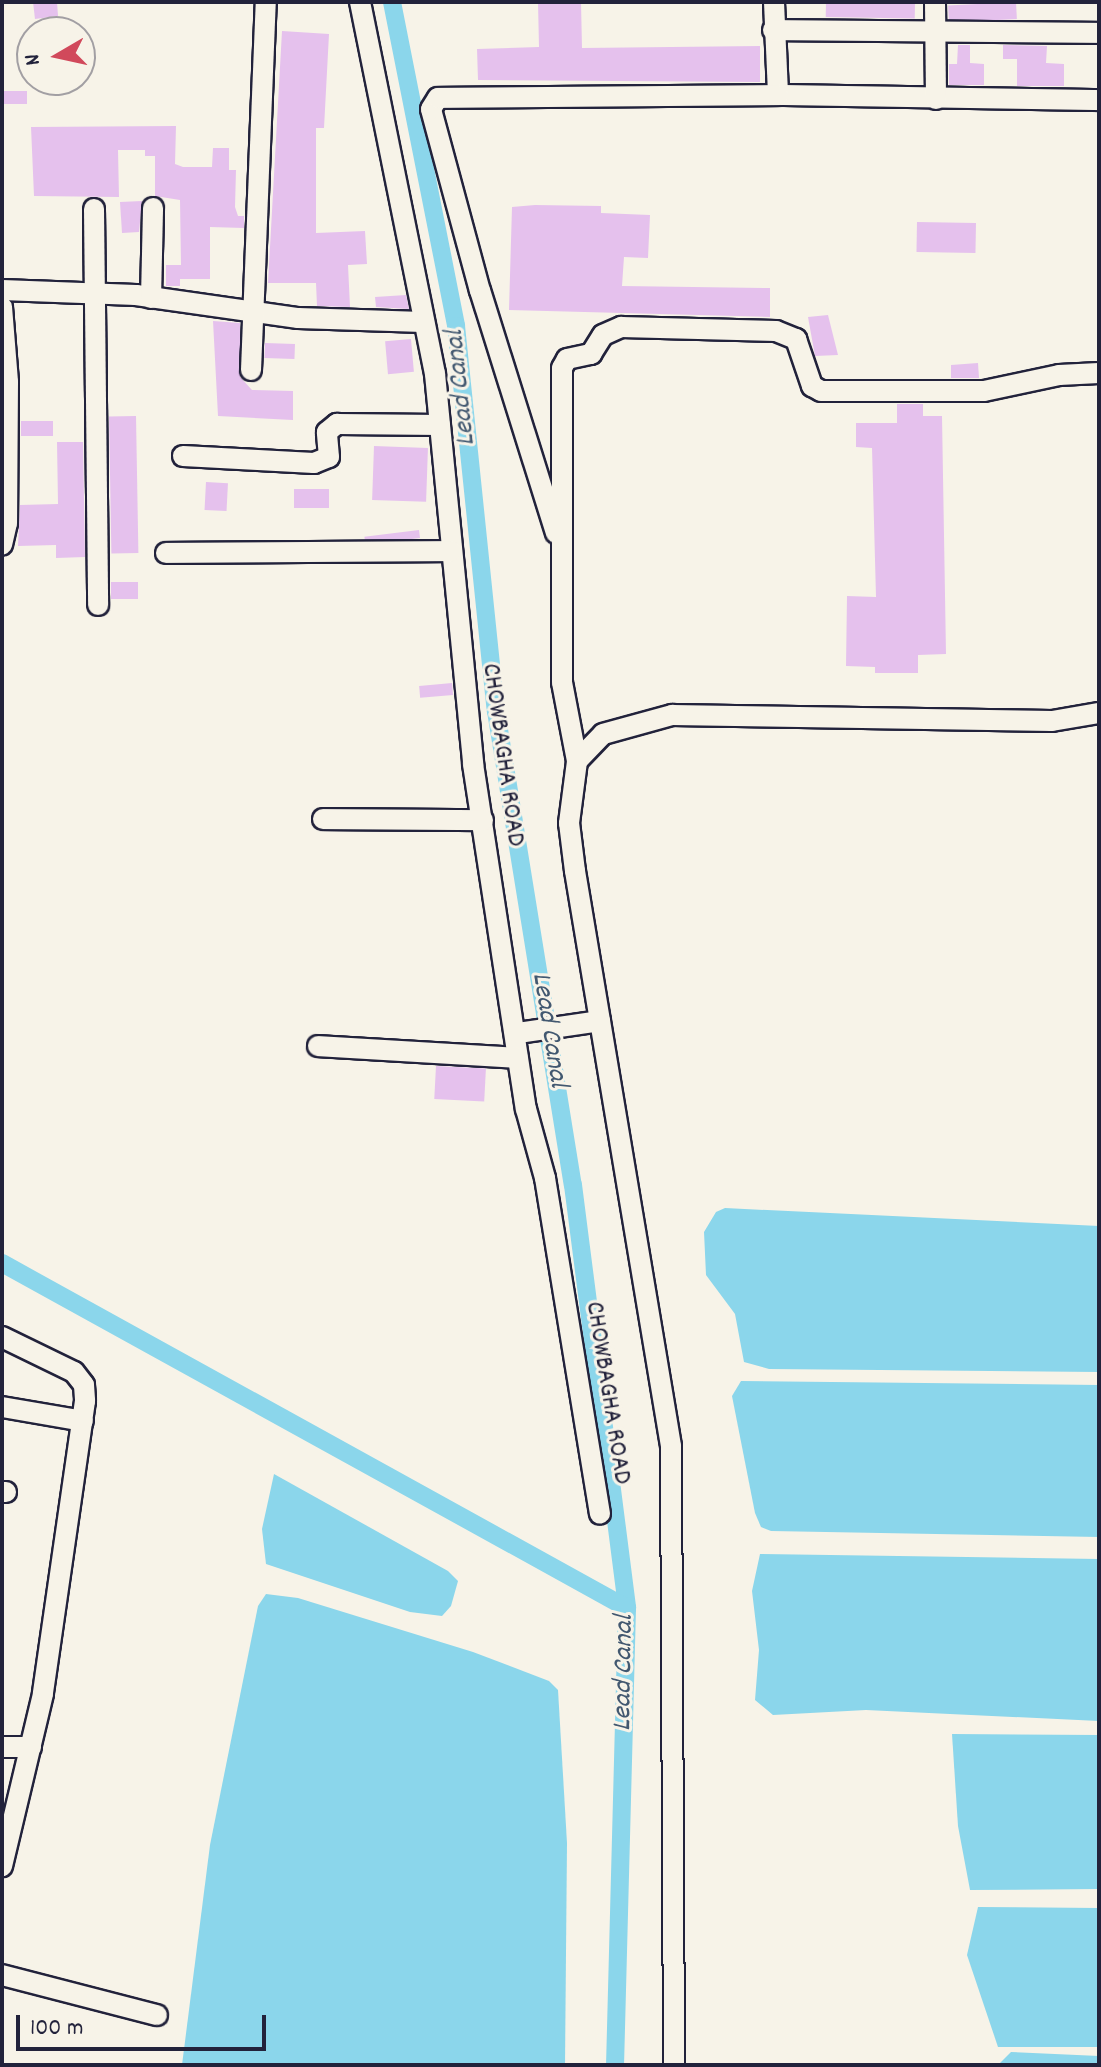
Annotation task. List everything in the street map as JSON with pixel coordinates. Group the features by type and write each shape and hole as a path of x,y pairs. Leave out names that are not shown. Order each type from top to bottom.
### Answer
{"street":[{"path":"251,370 266,2"},
{"name":"CHOWBAGHA ROAD","path":"360,2 423,322 440,425 451,551 483,820 518,1033 518,1058 545,1178 600,1514"},
{"path":"774,2 778,95"},
{"path":"935,2 936,99"},
{"path":"773,30 1099,33"},
{"path":"562,552 480,291 431,109 438,98 778,95 1099,100"},
{"path":"151,298 153,208"},
{"path":"94,209 91,293 98,605"},
{"path":"2,290 151,298 252,314 423,322"},
{"path":"2,307 8,382 7,523 2,544"},
{"path":"674,2065 671,1446 569,823 577,761 562,682 562,368 567,359 591,354 610,330 787,333 802,348 812,386 821,391 984,391 1059,375 1099,373"},
{"path":"183,456 314,463 329,457 327,432 337,424 440,425"},
{"path":"166,553 451,551"},
{"path":"577,761 603,734 672,715 1052,721 1099,713"},
{"path":"323,819 483,820"},
{"path":"518,1033 600,1021"},
{"path":"318,1046 518,1058"},
{"path":"2,1337 74,1372 84,1385 83,1421 50,1651 2,1866"},
{"path":"2,1407 83,1421"},
{"path":"2,1747 31,1747"},
{"path":"2,1975 157,2015"}],"water":[{"path":"725,1208 1099,1226 1099,1372 769,1369 744,1362 735,1314 706,1275 704,1232 716,1212"},
{"path":"741,1381 1099,1385 1099,1537 771,1531 761,1527 755,1513 732,1396"},
{"path":"274,1474 448,1571 458,1581 451,1606 442,1616 410,1612 266,1564 262,1529"},
{"path":"760,1554 1099,1559 1099,1721 866,1710 773,1715 755,1700 759,1650 752,1591"},
{"path":"266,1594 298,1598 473,1652 549,1681 558,1690 567,1843 565,2065 182,2065 210,1845 258,1606"},
{"path":"952,1734 1099,1735 1099,1889 970,1890 958,1826"},
{"path":"978,1907 1099,1908 1099,2047 998,2047 967,1955"},
{"path":"1011,2052 1099,2056 1099,2065 998,2065"}],"building":[{"path":"33,2 57,2 58,16 35,16"},
{"path":"538,2 581,2 582,48 760,46 760,82 478,80 477,49 539,47"},
{"path":"826,2 915,4 915,19 826,17"},
{"path":"1016,2 1017,19 949,23 948,6"},
{"path":"282,31 329,34 324,128 316,128 316,233 365,231 367,264 348,265 350,307 317,306 316,283 268,283"},
{"path":"958,45 970,45 970,63 984,64 984,85 949,85 949,64 957,64"},
{"path":"1003,45 1047,46 1046,63 1064,64 1064,86 1017,86 1017,59 1003,59"},
{"path":"2,91 16,91 16,96 27,96 27,104 2,104"},
{"path":"176,126 175,164 212,167 213,148 229,148 229,170 236,170 235,207 238,216 244,216 244,228 210,227 210,279 180,279 180,286 166,286 166,265 181,265 180,200 155,196 155,156 145,156 145,150 118,150 119,197 34,196 31,127"},
{"path":"142,201 139,232 122,233 120,202"},
{"path":"601,206 601,213 650,215 648,258 624,257 622,286 770,288 770,317 509,310 512,207"},
{"path":"917,222 976,223 975,253 916,252"},
{"path":"406,295 409,309 376,307 375,297"},
{"path":"828,315 838,355 815,356 808,317"},
{"path":"213,321 240,323 240,377 252,390 293,391 293,420 218,416"},
{"path":"411,339 414,372 388,374 385,341"},
{"path":"265,343 295,344 294,359 264,358"},
{"path":"978,363 979,378 951,378 951,365"},
{"path":"897,404 923,404 923,416 942,416 946,654 918,655 918,673 875,673 875,667 846,666 847,596 876,597 872,448 856,447 856,423 897,423"},
{"path":"109,416 136,416 138,553 111,553"},
{"path":"21,421 53,421 53,436 21,436"},
{"path":"57,442 83,442 85,557 56,558 56,545 18,546 20,505 58,504"},
{"path":"374,446 428,448 426,502 372,500"},
{"path":"206,482 228,483 227,511 205,510"},
{"path":"294,489 329,489 329,508 294,508"},
{"path":"419,530 420,538 365,545 364,537"},
{"path":"111,582 138,582 138,599 111,599"},
{"path":"452,683 453,695 420,698 419,686"},
{"path":"436,1066 486,1069 484,1102 434,1099"}],"waterway":[{"name":"Lead Canal","path":"392,2 456,326 496,711 573,1185 627,1608 615,2065"},
{"path":"2,1263 627,1608"}]}
